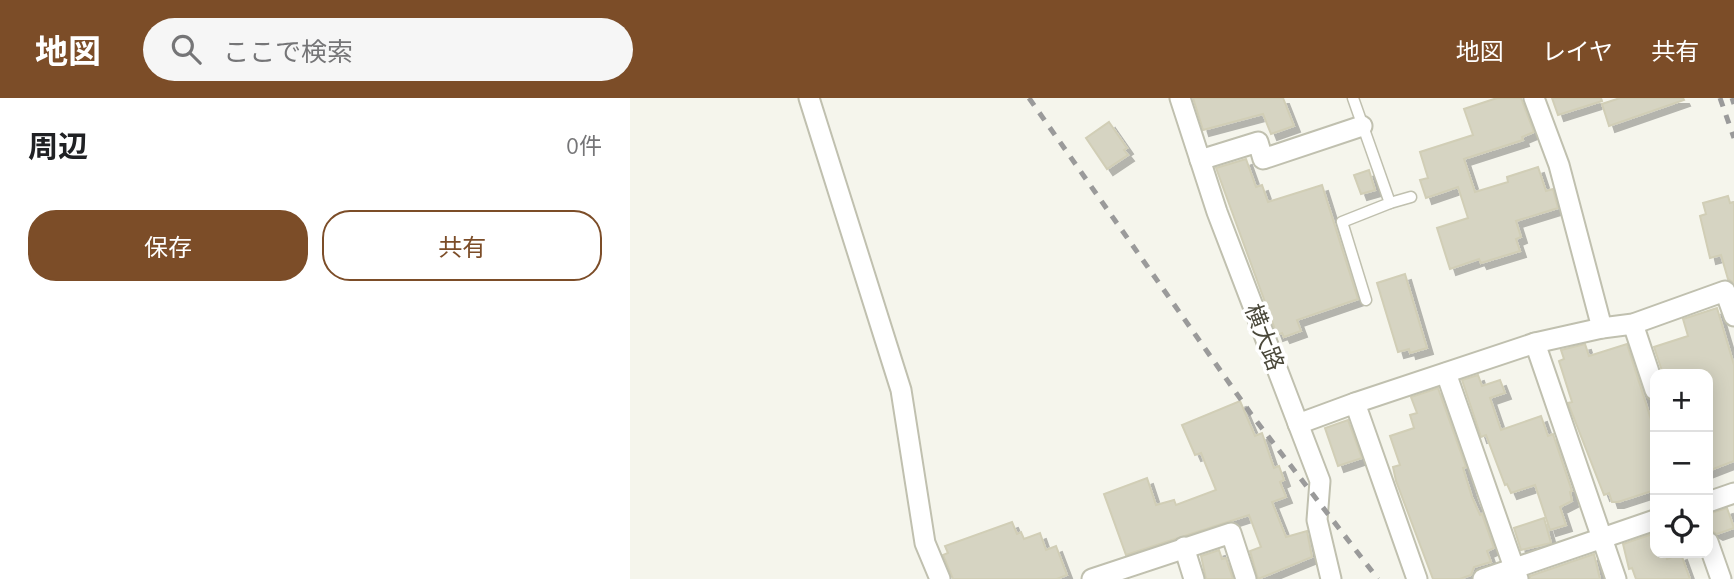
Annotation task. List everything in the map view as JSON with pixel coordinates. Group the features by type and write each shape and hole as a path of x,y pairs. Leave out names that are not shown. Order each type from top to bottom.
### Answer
{"street":[{"path":"809,98 901,390 925,543 940,579"},
{"name":"横大路","path":"1180,98 1200,160 1320,481 1317,520 1325,577"},
{"path":"1534,98 1559,165 1602,328"},
{"path":"1200,160 1258,142 1263,159 1362,126"},
{"path":"1298,425 1355,403 1535,343 1633,324 1725,291 1734,316"},
{"path":"1633,324 1650,375"},
{"path":"1535,343 1616,579"},
{"path":"1446,373 1516,574"},
{"path":"1355,403 1417,579"},
{"path":"1713,500 1734,493"},
{"path":"1483,579 1516,574 1650,522"},
{"path":"1092,579 1231,533 1246,579"},
{"path":"1184,547 1194,579"},
{"path":"1713,556 1721,579"}],"lane":[{"path":"1353,98 1390,203"},
{"path":"1366,300 1342,222 1411,197"}],"building":[{"path":"1193,98 1283,98 1294,126 1271,134 1263,114 1203,130"},
{"path":"1497,98 1521,98 1534,132 1522,137 1523,140 1464,159 1475,192 1508,182 1507,177 1538,167 1546,191 1553,189 1558,208 1516,221 1521,237 1516,239 1520,251 1481,263 1479,259 1450,269 1437,228 1468,218 1458,187 1426,198 1420,180 1428,178 1420,152 1473,135 1464,109"},
{"path":"1552,98 1601,98 1602,101 1558,115"},
{"path":"1620,98 1684,100 1609,126 1602,104"},
{"path":"1109,122 1127,148 1124,150 1128,155 1107,169 1086,138"},
{"path":"1246,159 1256,187 1262,185 1268,202 1322,185 1358,299 1297,320 1301,331 1284,337 1282,333 1277,335 1216,168"},
{"path":"1369,170 1375,190 1361,194 1354,175"},
{"path":"1728,196 1730,203 1734,202 1734,283 1728,279 1721,255 1710,258 1700,216 1706,214 1703,203"},
{"path":"1405,274 1427,348 1410,353 1409,349 1398,352 1377,283"},
{"path":"1717,308 1734,365 1734,461 1713,469 1713,369 1661,369 1654,347 1688,336 1683,319"},
{"path":"1585,344 1589,356 1627,344 1650,416 1650,492 1618,502 1612,502 1609,493 1604,495 1568,403 1572,402 1559,361 1564,359 1561,350"},
{"path":"1478,375 1482,386 1500,380 1505,393 1490,398 1501,430 1541,416 1548,436 1553,434 1572,491 1572,501 1560,507 1566,525 1550,530 1535,485 1511,493 1507,484 1505,485 1486,435 1481,437 1462,380"},
{"path":"1438,388 1466,467 1463,468 1472,497 1480,515 1482,514 1494,548 1487,551 1491,562 1474,567 1471,575 1460,579 1433,579 1393,467 1400,465 1390,436 1414,428 1410,415 1417,413 1411,397"},
{"path":"1240,401 1255,436 1262,433 1274,468 1279,466 1284,480 1280,482 1286,497 1272,502 1286,537 1307,531 1312,557 1258,579 1250,551 1261,547 1249,515 1126,555 1104,494 1147,478 1156,505 1174,500 1176,505 1216,490 1201,453 1195,455 1182,425"},
{"path":"1348,420 1362,458 1338,466 1325,428"},
{"path":"1727,508 1734,528 1717,534 1713,532 1713,512"},
{"path":"1544,518 1551,543 1521,550 1514,528"},
{"path":"1012,522 1017,534 1021,532 1024,539 1040,533 1046,550 1056,546 1067,575 1057,579 953,579 943,555 948,553 945,546"},
{"path":"1650,535 1650,558 1682,558 1690,579 1636,579 1632,568 1629,569 1623,544"},
{"path":"1219,550 1222,559 1226,558 1233,579 1206,579 1201,556"},
{"path":"1594,554 1600,579 1530,579 1530,576"}],"railway":[{"path":"1029,98 1251,414 1378,579"},
{"path":"1720,98 1734,138"},
{"path":"1732,98 1734,104"}]}
